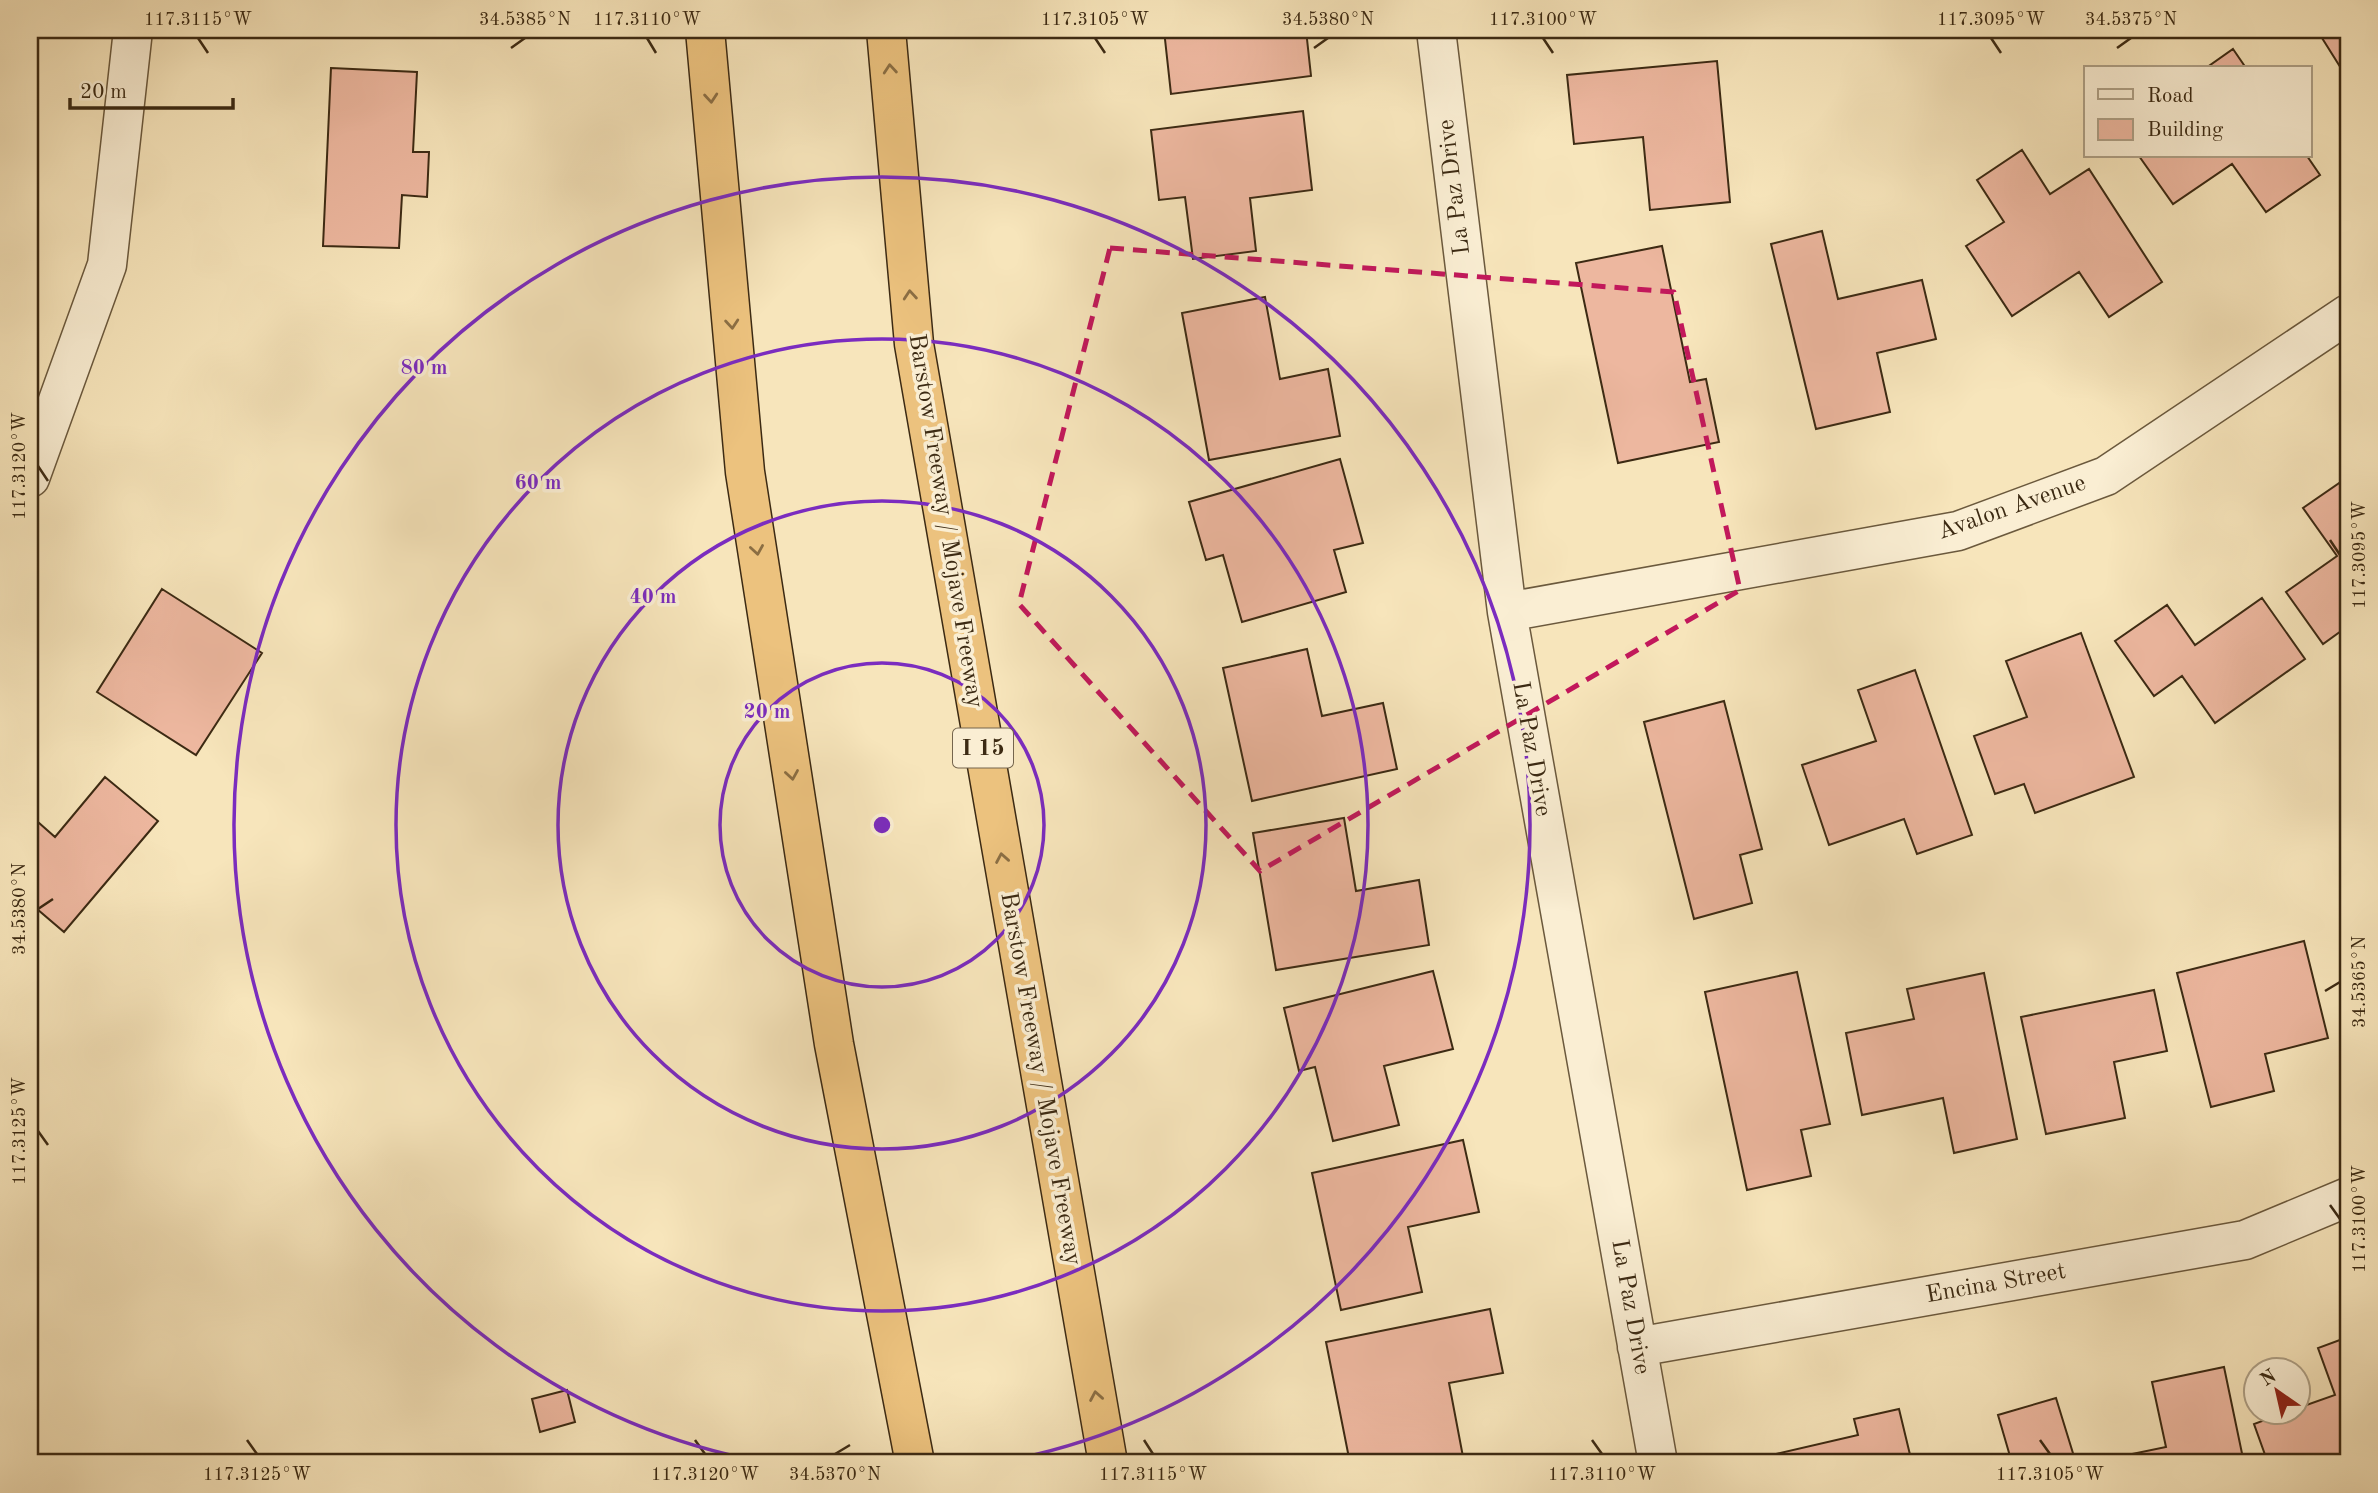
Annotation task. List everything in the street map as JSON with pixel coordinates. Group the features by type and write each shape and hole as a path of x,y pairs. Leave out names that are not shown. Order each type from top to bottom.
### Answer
{"highway":[{"path":"705,30 745,472 834,1044 915,1463"},
{"name":"Barstow Freeway / Mojave Freeway","path":"886,30 914,344 1108,1463"}],"street":[{"path":"30,478 107,265 133,30"},
{"name":"La Paz Drive","path":"1436,30 1507,612 1658,1463"},
{"name":"Avalon Avenue","path":"1507,612 1958,531 2106,476 2348,314"},
{"name":"Encina Street","path":"1637,1347 2245,1240 2348,1197"}],"highlighted area":[{"path":"1110,248 1674,292 1740,590 1260,871 1019,604"}],"building":[{"path":"1164,30 1306,30 1311,76 1171,94"},
{"path":"2317,30 2348,30 2348,70 2344,73"},
{"path":"2233,49 2245,66 2209,66"},
{"path":"1717,61 1730,202 1650,210 1643,137 1574,144 1567,75"},
{"path":"331,68 417,72 413,152 429,152 427,197 402,195 399,248 323,246"},
{"path":"1303,111 1312,190 1250,198 1256,251 1193,259 1185,197 1159,200 1151,130"},
{"path":"2022,150 2050,194 2089,169 2162,282 2109,317 2079,272 2012,316 1966,246 2004,222 1977,180"},
{"path":"2140,158 2308,158 2320,175 2266,212 2232,164 2173,204"},
{"path":"1822,231 1838,299 1922,280 1936,339 1877,353 1890,412 1816,429 1771,244"},
{"path":"1662,246 1690,382 1706,379 1719,442 1618,463 1576,263"},
{"path":"1265,297 1280,379 1328,369 1340,436 1209,460 1182,313"},
{"path":"1340,459 1363,543 1334,550 1346,592 1242,622 1223,555 1206,560 1189,502"},
{"path":"2348,477 2348,626 2323,644 2286,592 2337,556 2303,508"},
{"path":"162,589 262,653 196,755 97,692"},
{"path":"2262,598 2305,659 2215,723 2182,676 2154,696 2115,641 2167,605 2195,645"},
{"path":"2081,633 2134,777 2035,813 2024,784 1995,794 1974,736 2027,717 2006,661"},
{"path":"1307,649 1322,716 1383,703 1397,769 1252,801 1223,668"},
{"path":"1915,670 1972,835 1917,854 1904,819 1829,845 1802,765 1876,741 1858,690"},
{"path":"1724,701 1762,849 1740,855 1752,903 1694,919 1644,722"},
{"path":"105,777 158,821 64,932 30,903 30,815 55,837"},
{"path":"1344,818 1356,891 1419,880 1429,945 1276,970 1253,833"},
{"path":"2304,941 2328,1038 2265,1054 2274,1091 2211,1107 2177,973"},
{"path":"1433,971 1453,1049 1384,1066 1399,1125 1333,1141 1315,1067 1299,1071 1284,1008"},
{"path":"1797,972 1830,1124 1801,1130 1811,1176 1747,1190 1705,992"},
{"path":"1984,973 2017,1139 1954,1153 1943,1098 1862,1115 1846,1033 1914,1019 1907,989"},
{"path":"2154,990 2167,1051 2114,1062 2125,1118 2046,1134 2021,1017"},
{"path":"1463,1140 1479,1212 1408,1227 1422,1292 1341,1310 1312,1173"},
{"path":"1490,1309 1503,1373 1449,1383 1464,1462 1350,1463 1326,1342"},
{"path":"2348,1337 2348,1463 2268,1463 2255,1426 2312,1426 2312,1403 2335,1395 2318,1348"},
{"path":"2224,1367 2244,1463 2104,1463 2103,1460 2166,1447 2152,1382"},
{"path":"567,1390 575,1422 540,1432 532,1399"},
{"path":"2056,1398 2076,1463 2012,1463 1998,1415"},
{"path":"1899,1409 1912,1463 1778,1463 1776,1454 1858,1435 1854,1419"}]}
